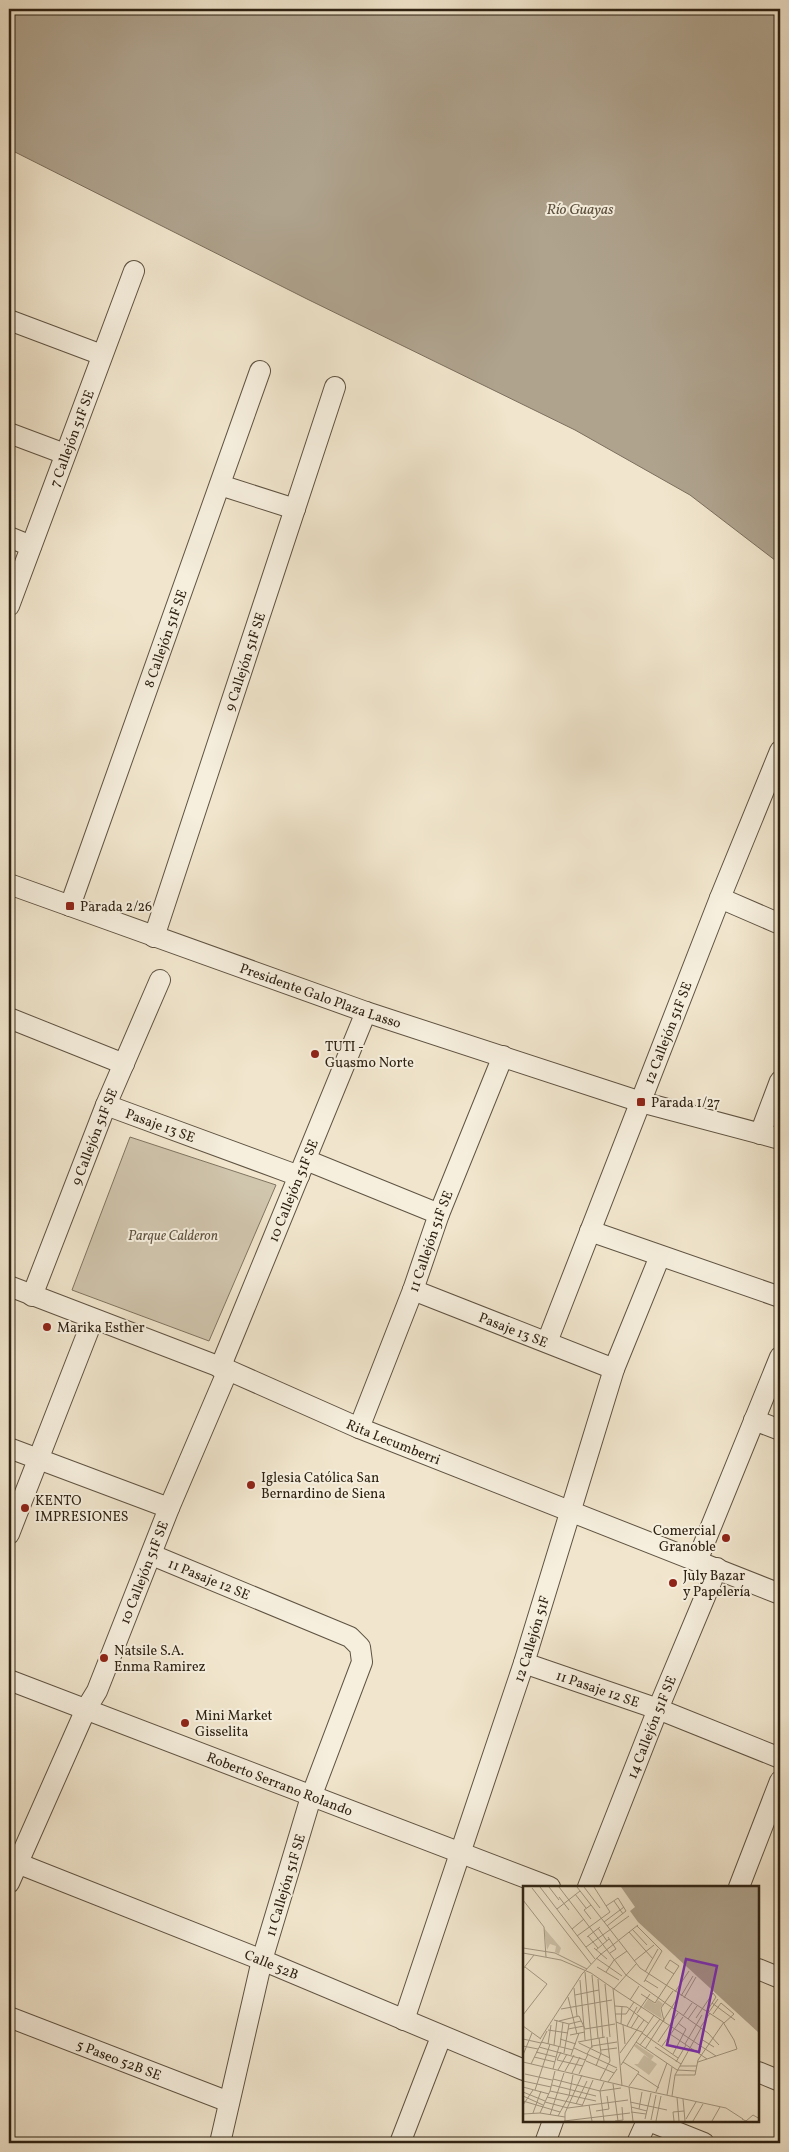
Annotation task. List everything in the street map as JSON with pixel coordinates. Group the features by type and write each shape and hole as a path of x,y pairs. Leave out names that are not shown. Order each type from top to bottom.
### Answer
{"street":[{"name":"7 Callejón 51F SE","path":"9,606 134,271"},
{"path":"9,320 102,355"},
{"name":"8 Callejón 51F SE","path":"70,906 260,371"},
{"name":"9 Callejón 51F SE","path":"154,937 335,387"},
{"path":"9,433 65,454"},
{"path":"220,484 295,509"},
{"path":"9,538 31,546"},
{"name":"12 Callejón 51F SE","path":"547,1342 720,898 780,751"},
{"name":"Presidente Galo Plaza Lasso","path":"9,884 366,1012 640,1102 780,1139"},
{"path":"720,898 780,924"},
{"name":"9 Callejón 51F SE","path":"32,1296 106,1105 160,980"},
{"name":"10 Callejón 51F SE","path":"9,1883 86,1709 97,1691 366,1012"},
{"path":"9,1018 124,1064"},
{"name":"11 Callejón 51F SE","path":"359,1428 413,1290 439,1214 503,1056"},
{"path":"760,1134 780,1081"},
{"name":"Pasaje 13 SE","path":"106,1105 439,1214"},
{"path":"590,1231 780,1297"},
{"name":"12 Callejón 51F","path":"404,2020 524,1663 614,1369 660,1256"},
{"name":"Rita Lecumberri","path":"9,1286 224,1369 359,1428 780,1594"},
{"name":"Pasaje 13 SE","path":"413,1290 614,1369"},
{"path":"9,1534 93,1319"},
{"path":"697,1560 780,1357"},
{"path":"754,1420 780,1430"},
{"path":"9,1448 169,1508"},
{"name":"11 Pasaje 12 SE","path":"152,1555 350,1637 360,1647 362,1662"},
{"name":"14 Callejón 51F SE","path":"588,1886 658,1709 717,1568"},
{"name":"11 Callejón 51F SE","path":"220,2143 262,1960 312,1797 362,1662"},
{"name":"11 Pasaje 12 SE","path":"524,1663 658,1709 780,1758"},
{"name":"Roberto Serrano Rolando","path":"9,1680 547,1886"},
{"path":"740,1886 773,1819 780,1781"},
{"name":"Calle 52B","path":"17,1863 262,1960 441,2037 523,2070"},
{"path":"759,1969 780,1978"},
{"name":"5 Paseo 52B SE","path":"9,2017 229,2102"},
{"path":"400,2143 441,2037"},
{"path":"759,2072 780,2081"},
{"path":"545,2143 552,2122"},
{"path":"637,2143 648,2122"},
{"path":"651,2122 704,2143"}],"green space":[{"name":"Parque Calderon","path":"130,1137 276,1185 209,1341 72,1290"}],"water":[{"name":"Río Guayas","path":"9,9 780,9 780,564 690,495 575,430 307,299 9,149"}],"place":[{"name":"Parada 2/26","path":"70,906"},
{"name":"TUTI - Guasmo Norte","path":"315,1054"},
{"name":"Parada 1/27","path":"641,1102"},
{"name":"Marika Esther","path":"47,1327"},
{"name":"Iglesia Católica San Bernardino de Siena","path":"251,1485"},
{"name":"KENTO IMPRESIONES","path":"25,1508"},
{"name":"Comercial Granoble","path":"726,1538"},
{"name":"July Bazar y Papelería","path":"673,1583"},
{"name":"Natsile S.A. Enma Ramirez","path":"104,1658"},
{"name":"Mini Market Gisselita","path":"185,1723"}]}
